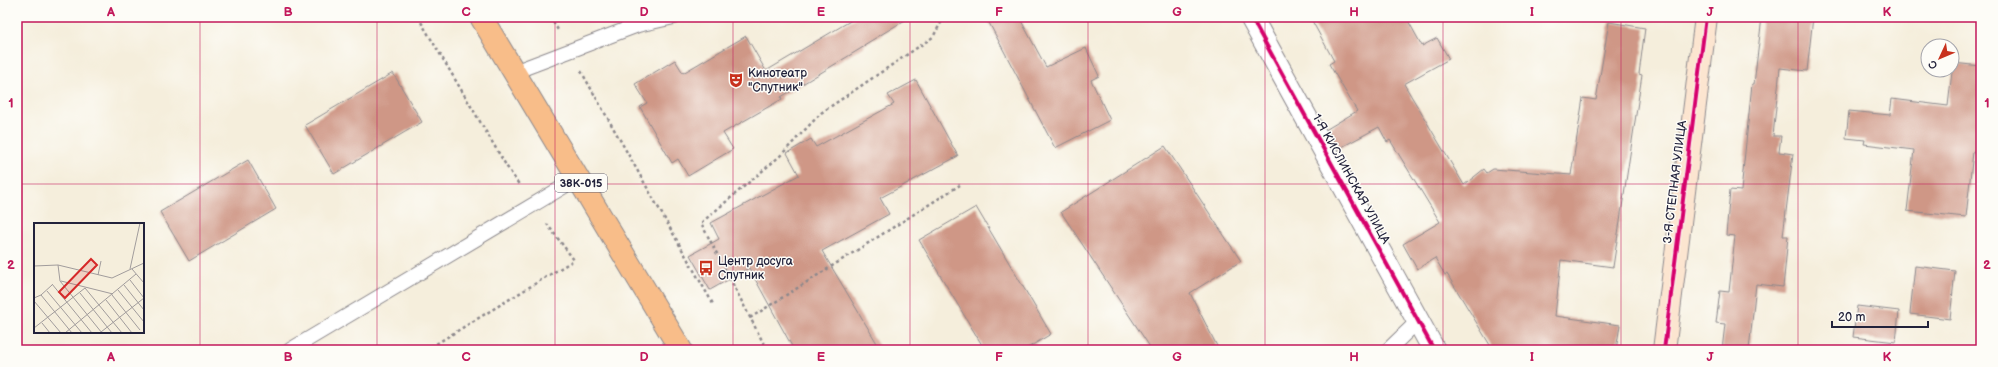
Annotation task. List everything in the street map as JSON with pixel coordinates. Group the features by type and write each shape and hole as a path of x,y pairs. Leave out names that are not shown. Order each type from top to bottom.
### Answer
{"main road":[{"name":"38К-015","path":"482,17 681,350"}],"street":[{"name":"1-Я КИСЛИНСКАЯ УЛИЦА","path":"1251,17 1417,322 1434,350"},
{"name":"3-Я СТЕПНАЯ УЛИЦА","path":"1664,350 1706,17"}],"lane":[{"path":"514,72 638,25 674,17"},
{"path":"290,350 578,178"},
{"path":"1388,350 1417,322"}],"path":[{"path":"550,17 713,304"},
{"path":"767,350 701,223 780,156 821,113 933,37 944,17"},
{"path":"750,318 960,185"}],"building":[{"path":"857,17 910,17 781,97 782,99 723,133 733,149 688,176 678,159 672,163 640,107 647,103 635,84 675,60 683,73 746,36 766,71"},
{"path":"986,17 1019,17 1046,67 1086,48 1099,76 1091,80 1110,120 1055,148"},
{"path":"1310,17 1406,17 1422,46 1437,38 1449,59 1404,84 1464,185 1484,169 1487,173 1493,169 1571,175 1583,98 1596,100 1609,22 1645,28 1639,74 1642,75 1613,267 1561,260 1555,316 1620,325 1616,350 1493,350 1447,274 1445,275 1435,258 1417,269 1403,244 1440,222 1390,140 1387,142 1379,127 1338,149 1327,129 1357,111 1329,64 1334,61"},
{"path":"1762,17 1813,17 1807,71 1780,68 1773,136 1781,136 1779,152 1793,154 1783,236 1788,236 1783,287 1756,284 1749,350 1722,350 1725,324 1716,323 1720,291 1729,292 1735,236 1726,235 1730,190 1741,191 1752,84 1754,84"},
{"path":"1960,64 1981,66 1981,153 1973,152 1966,217 1907,211 1914,150 1864,144 1865,140 1846,138 1849,111 1890,115 1892,99 1948,106 1951,78 1960,78"},
{"path":"393,73 422,122 334,174 305,125"},
{"path":"916,80 958,156 880,198 889,214 822,251 881,350 794,350 749,268 710,290 690,255 719,239 711,223 799,175 787,153 811,139 816,147 894,104 888,95"},
{"path":"1165,146 1241,261 1190,293 1219,350 1152,350 1061,212"},
{"path":"248,160 276,209 189,261 160,212"},
{"path":"976,207 1051,334 1024,350 985,350 919,240"},
{"path":"1915,266 1955,271 1950,319 1910,314"},
{"path":"1857,306 1899,311 1896,342 1853,337"}],"cycle path":[{"path":"1251,17 1434,350"},
{"path":"1664,350 1706,17"}],"place":[{"name":"Кинотеатр \"Спутник\"","path":"736,80"},
{"name":"Центр досуга Спутник","path":"706,268"}]}
